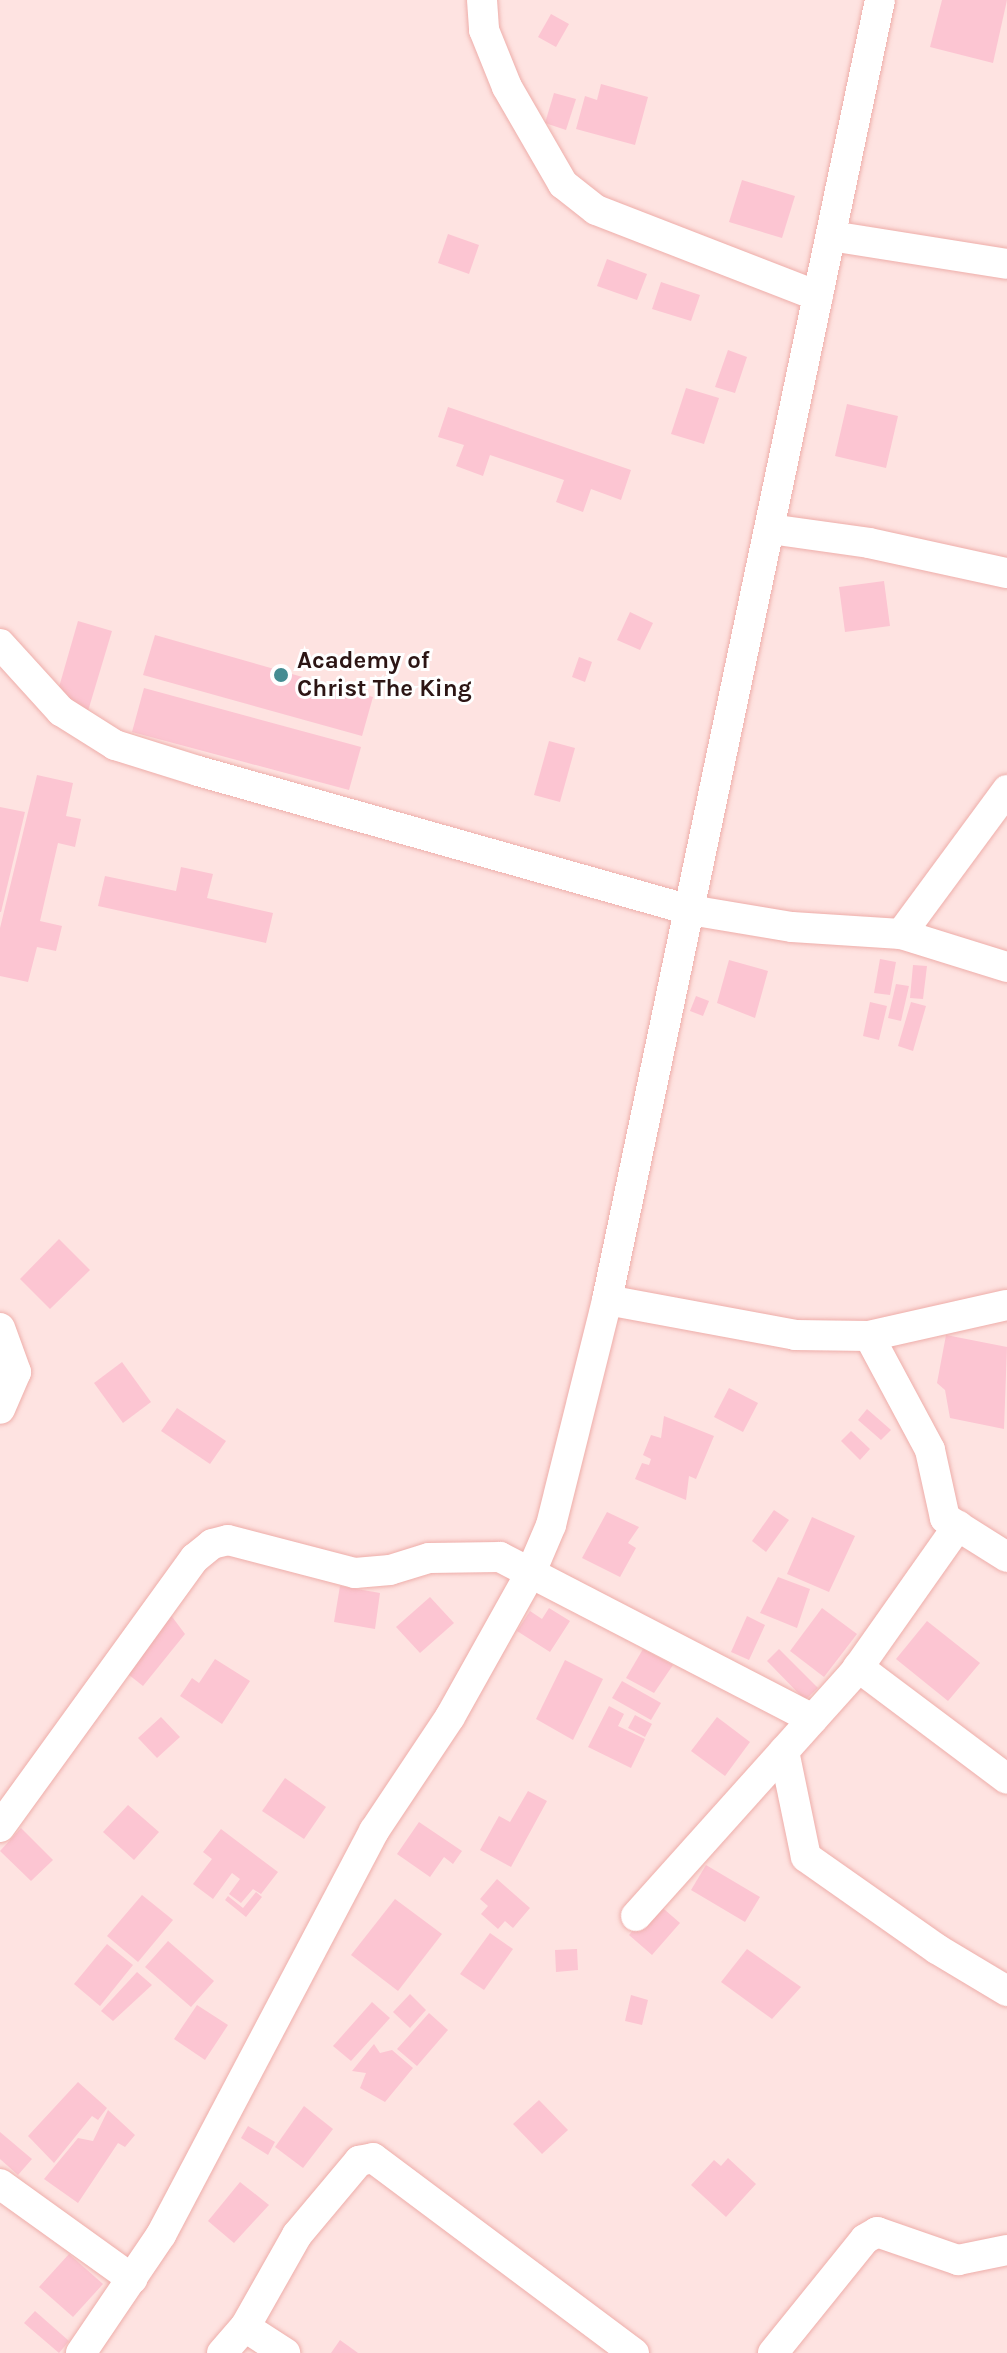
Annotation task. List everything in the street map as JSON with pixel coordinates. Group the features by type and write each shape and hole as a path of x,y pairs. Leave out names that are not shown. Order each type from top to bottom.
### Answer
{"street":[{"path":"482,0 484,30 507,87 563,184 596,210 818,296"},
{"path":"81,2353 161,2235 307,1967 374,1831 450,1717 531,1572 551,1525 607,1300 880,0"},
{"path":"831,236 1007,264"},
{"path":"770,529 869,543 1007,573"},
{"path":"0,644 61,711 115,745 690,910 792,927 901,934 1007,967"},
{"path":"901,934 1007,790"},
{"path":"607,1300 795,1335 869,1336 1007,1305"},
{"path":"0,1328 16,1372 0,1409"},
{"path":"869,1336 930,1450 945,1518 1007,1557"},
{"path":"636,1916 858,1667 958,1526"},
{"path":"0,1827 195,1558 212,1544 244,1542 355,1573 470,1554 500,1557 813,1719"},
{"path":"858,1667 1007,1779"},
{"path":"784,1751 806,1857 937,1949 1007,1991"},
{"path":"222,2353 245,2327 297,2235 359,2161 373,2158 634,2353"},
{"path":"0,2184 132,2279"},
{"path":"773,2353 870,2235 889,2233 958,2260 1007,2250"},
{"path":"245,2327 285,2353"}],"building":[{"path":"942,0 1007,0 993,63 930,47"},
{"path":"551,14 569,24 556,47 538,37"},
{"path":"601,84 648,97 635,145 576,129 585,96 597,100"},
{"path":"554,93 576,99 566,130 545,123"},
{"path":"742,180 795,196 782,238 729,222"},
{"path":"448,234 479,245 469,274 438,263"},
{"path":"607,259 647,274 637,300 597,286"},
{"path":"661,282 700,295 691,321 652,309"},
{"path":"728,350 747,357 735,393 715,387"},
{"path":"686,388 719,398 704,444 671,434"},
{"path":"847,404 898,416 886,468 835,456"},
{"path":"448,407 631,470 621,500 591,489 583,512 556,502 564,480 490,455 483,476 456,466 464,445 438,437"},
{"path":"884,581 890,626 845,632 839,587"},
{"path":"630,612 653,623 640,650 617,640"},
{"path":"78,621 112,631 88,711 55,701"},
{"path":"155,635 373,697 362,736 143,675"},
{"path":"579,657 592,662 585,682 572,677"},
{"path":"144,688 361,747 349,790 132,732"},
{"path":"549,741 575,748 560,802 534,795"},
{"path":"37,775 73,783 66,816 81,819 75,847 58,843 40,921 62,926 56,951 37,947 28,982 0,976 0,928"},
{"path":"0,807 25,812 1,912 0,912"},
{"path":"181,867 213,874 207,898 273,913 266,943 98,906 105,876 176,891"},
{"path":"880,959 896,962 890,995 874,993"},
{"path":"729,960 768,971 755,1018 717,1003"},
{"path":"913,965 927,966 923,999 910,998"},
{"path":"896,984 909,986 901,1021 888,1018"},
{"path":"696,996 709,1001 703,1016 690,1011"},
{"path":"870,1002 887,1006 879,1040 863,1036"},
{"path":"911,1002 926,1006 913,1051 898,1046"},
{"path":"59,1239 90,1270 50,1309 20,1279"},
{"path":"946,1335 1007,1347 1004,1429 950,1418 945,1390 937,1383"},
{"path":"122,1362 151,1402 123,1423 94,1383"},
{"path":"729,1388 758,1403 743,1432 714,1417"},
{"path":"177,1408 226,1441 210,1464 161,1431"},
{"path":"867,1409 891,1430 881,1440 858,1420"},
{"path":"664,1416 714,1436 696,1479 689,1476 686,1500 635,1479 642,1463 649,1465 651,1459 643,1455 651,1435 661,1438"},
{"path":"851,1431 870,1449 860,1460 841,1441"},
{"path":"774,1510 789,1520 766,1552 752,1541"},
{"path":"607,1512 639,1527 628,1543 636,1548 620,1577 582,1558"},
{"path":"812,1517 855,1536 829,1592 787,1574"},
{"path":"778,1577 810,1589 797,1628 760,1613"},
{"path":"340,1586 380,1593 375,1629 334,1622"},
{"path":"430,1597 454,1623 420,1653 396,1627"},
{"path":"549,1608 570,1621 550,1652 517,1631 530,1611 542,1619"},
{"path":"822,1608 857,1634 824,1677 790,1651"},
{"path":"170,1614 185,1634 143,1686 124,1671"},
{"path":"747,1616 765,1625 749,1660 731,1652"},
{"path":"927,1621 980,1663 948,1701 896,1659"},
{"path":"643,1649 673,1665 654,1693 626,1678"},
{"path":"779,1649 818,1688 805,1700 767,1661"},
{"path":"215,1659 250,1681 222,1724 180,1696 192,1678 199,1683"},
{"path":"565,1660 603,1679 573,1740 536,1719"},
{"path":"622,1681 661,1703 651,1720 612,1698"},
{"path":"609,1706 624,1714 618,1726 645,1739 631,1768 588,1747"},
{"path":"635,1715 652,1724 645,1737 628,1728"},
{"path":"161,1717 180,1737 157,1758 138,1738"},
{"path":"717,1717 750,1742 725,1776 691,1751"},
{"path":"285,1778 326,1807 304,1839 262,1811"},
{"path":"528,1791 547,1801 511,1867 480,1850 499,1816 510,1822"},
{"path":"128,1805 159,1832 134,1860 103,1832"},
{"path":"419,1822 462,1851 453,1864 444,1857 430,1877 397,1854"},
{"path":"21,1828 53,1860 31,1881 0,1851"},
{"path":"221,1829 278,1872 261,1894 253,1889 241,1903 229,1894 240,1879 232,1873 213,1899 193,1884 212,1859 203,1852"},
{"path":"706,1865 760,1897 745,1922 691,1890"},
{"path":"497,1879 530,1908 513,1928 505,1921 498,1929 481,1914 488,1906 480,1899"},
{"path":"256,1892 262,1897 246,1917 225,1900 228,1896 243,1908"},
{"path":"142,1895 173,1920 138,1962 107,1936"},
{"path":"395,1899 442,1934 398,1991 351,1955"},
{"path":"657,1903 680,1923 652,1955 629,1935"},
{"path":"490,1933 513,1949 484,1990 460,1974"},
{"path":"168,1941 214,1981 191,2007 145,1967"},
{"path":"107,1944 133,1965 100,2006 74,1984"},
{"path":"577,1949 578,1970 556,1972 555,1950"},
{"path":"747,1949 801,1987 772,2019 721,1982"},
{"path":"137,1972 152,1985 113,2021 101,2011"},
{"path":"410,1994 426,2010 410,2028 393,2012"},
{"path":"631,1995 648,2000 642,2025 625,2021"},
{"path":"372,2002 390,2018 351,2061 333,2046"},
{"path":"197,2005 228,2025 205,2060 174,2039"},
{"path":"429,2013 448,2030 417,2066 397,2049"},
{"path":"374,2044 380,2053 392,2050 413,2068 385,2102 360,2088 366,2073 352,2071"},
{"path":"78,2082 107,2108 98,2120 92,2116 54,2163 28,2136"},
{"path":"539,2100 568,2130 542,2154 513,2124"},
{"path":"304,2106 333,2129 303,2168 275,2147"},
{"path":"108,2110 135,2135 125,2147 118,2143 78,2203 44,2179 78,2138 93,2141"},
{"path":"248,2126 275,2142 268,2155 241,2138"},
{"path":"0,2132 32,2159 18,2175 0,2159"},
{"path":"728,2158 756,2184 726,2217 691,2185 714,2160 721,2166"},
{"path":"240,2182 269,2205 234,2243 208,2221"},
{"path":"69,2254 103,2284 73,2317 39,2287"},
{"path":"35,2311 69,2341 59,2353 24,2323"},
{"path":"340,2340 358,2353 331,2353"}],"place":[{"name":"Academy of Christ The King","path":"281,675"}]}
